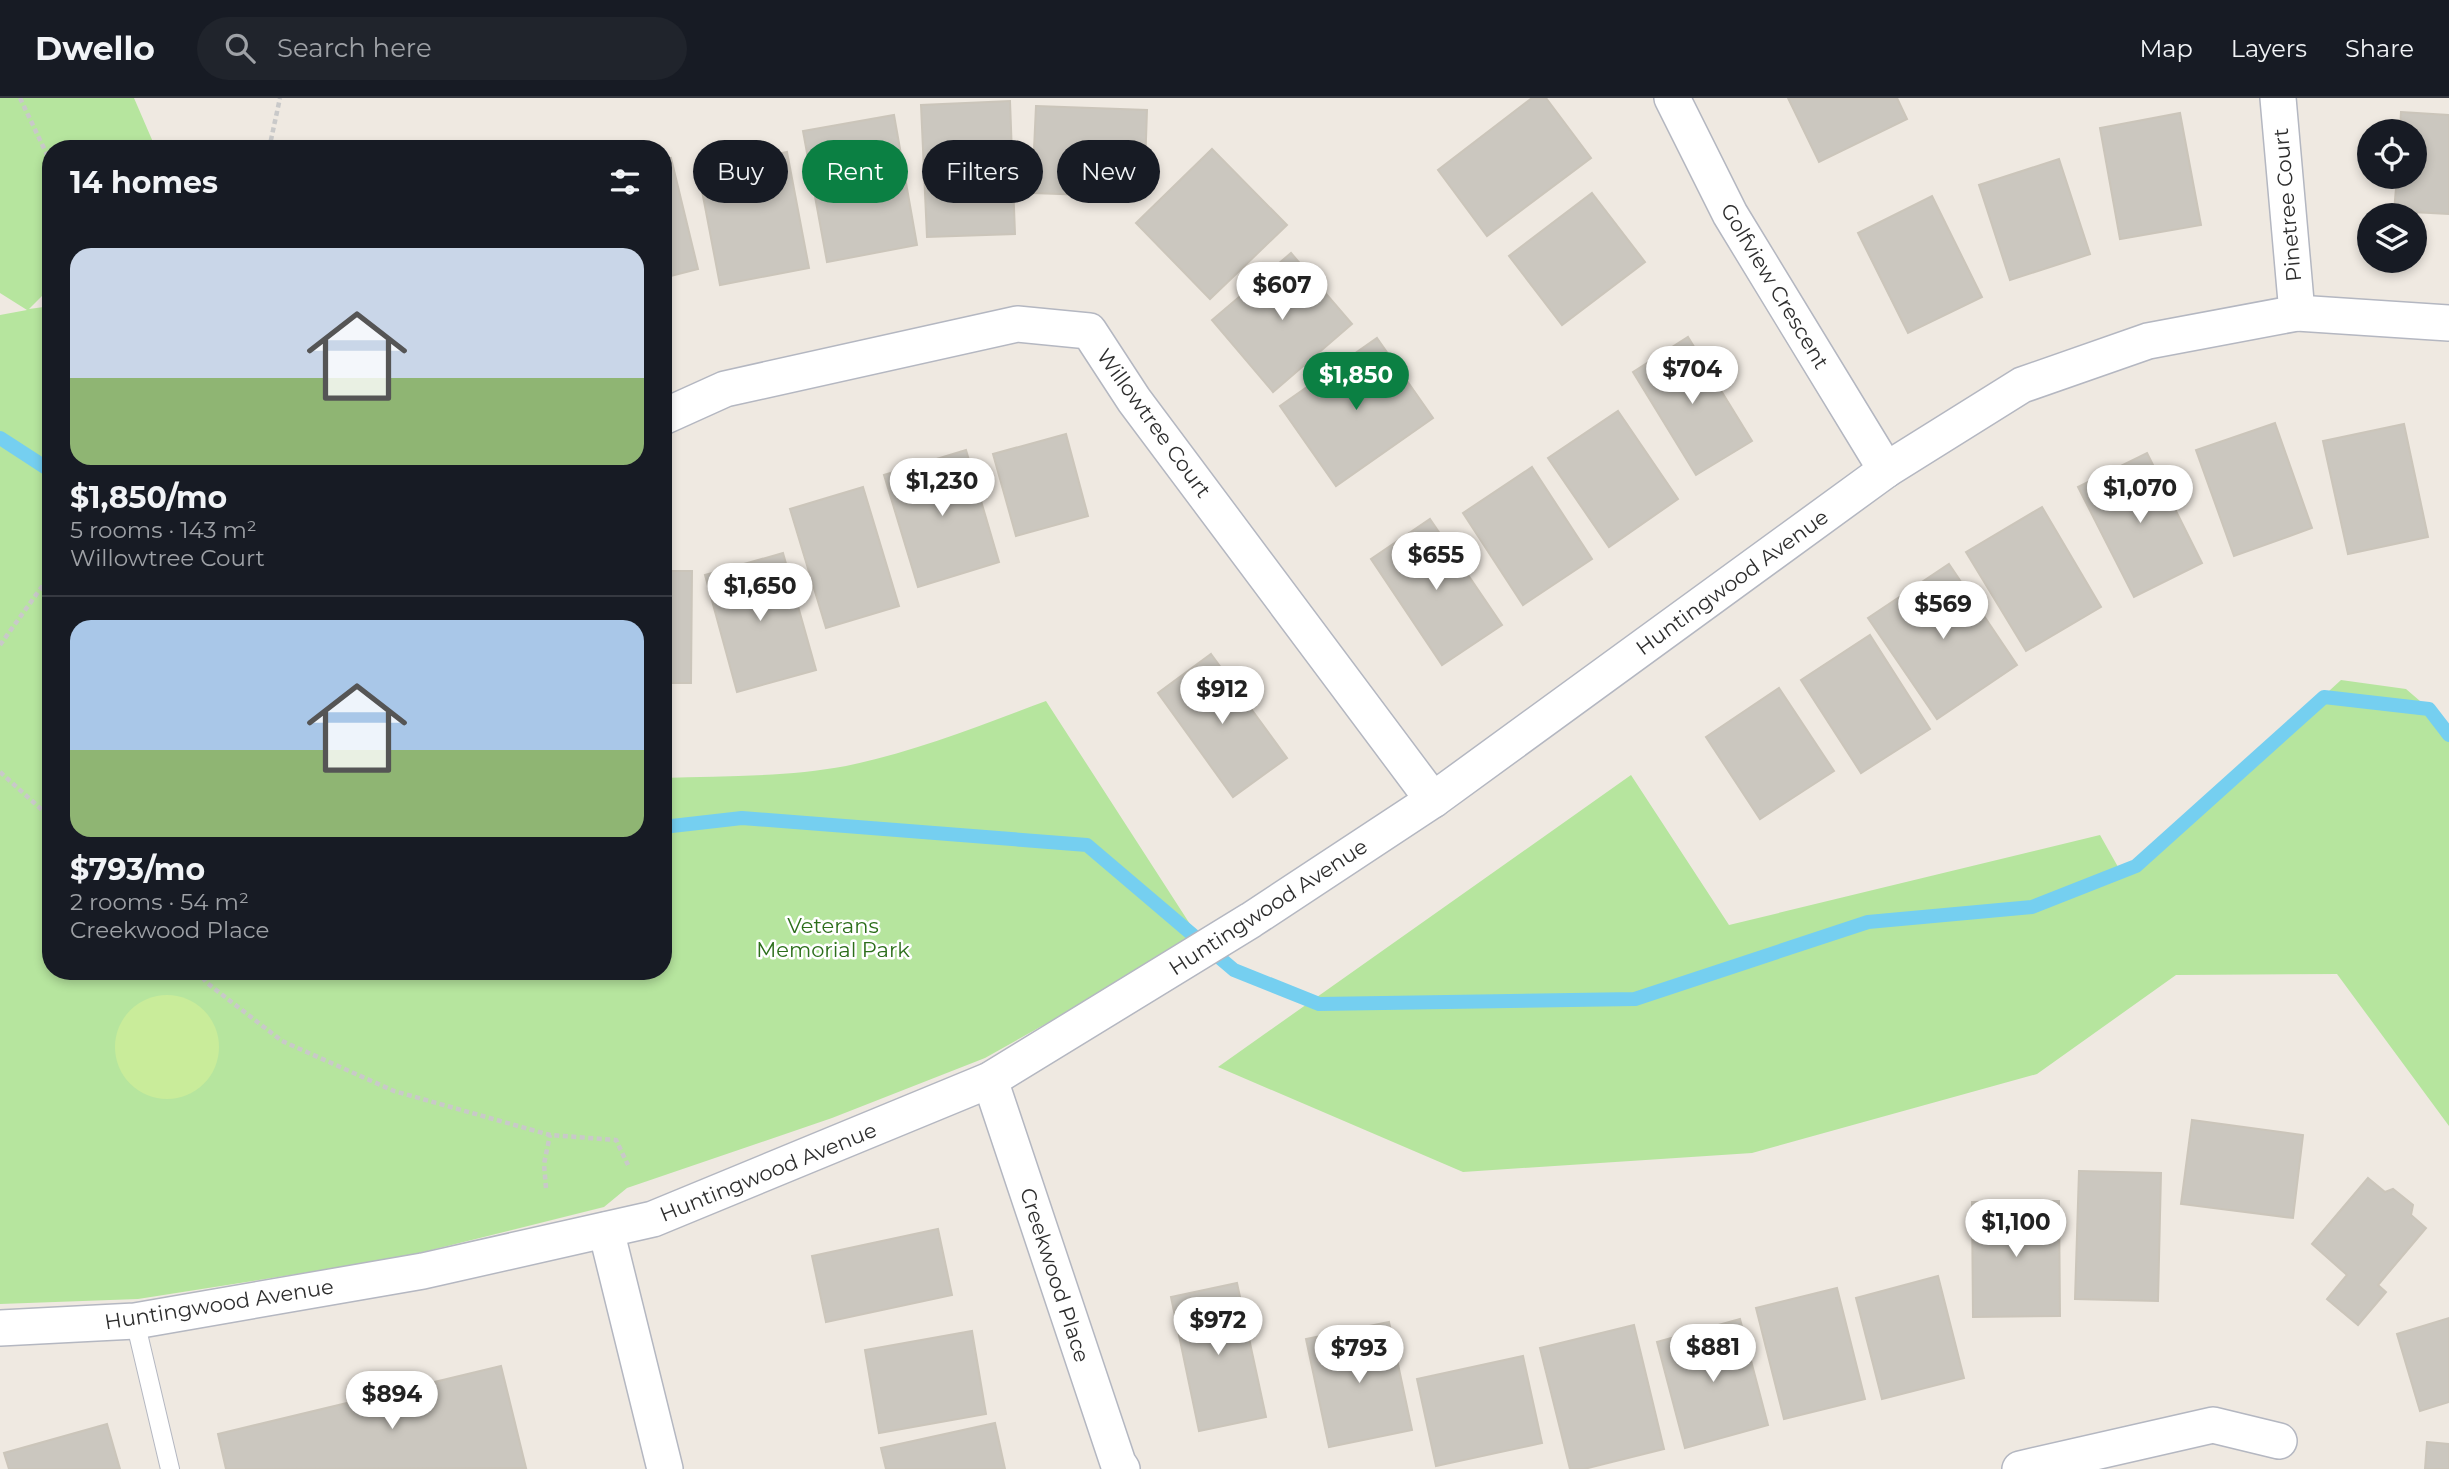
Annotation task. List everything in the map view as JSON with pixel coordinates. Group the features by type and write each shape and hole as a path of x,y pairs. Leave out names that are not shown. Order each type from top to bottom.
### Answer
{"street":[{"name":"Golfview Crescent","path":"1672,98 1730,214 1886,470"},
{"name":"Pinetree Court","path":"2278,98 2297,313"},
{"name":"Huntingwood Avenue","path":"0,1328 135,1321 423,1271 653,1219 990,1080 1251,920 1433,800 1886,470 2022,385 2148,341 2297,313 2449,323"},
{"name":"Willowtree Court","path":"672,413 725,389 1017,324 1089,331 1134,400 1433,800"},
{"name":"Creekwood Place","path":"990,1080 1122,1469"},
{"path":"606,1230 665,1469"},
{"path":"2020,1469 2213,1426 2279,1441"}],"lane":[{"path":"135,1321 170,1469"}],"path":[{"path":"20,98 42,144"},
{"path":"271,140 280,98"},
{"path":"0,645 42,586"},
{"path":"0,772 42,810"},
{"path":"204,980 282,1041 394,1091 550,1135 616,1140 628,1165"},
{"path":"546,1188 544,1164 550,1135"}],"green space":[{"name":"Veterans Memorial Park","path":"0,98 134,98 152,140 42,140 42,296 29,309 42,307 42,980 672,980 672,778 778,774 846,766 922,746 1046,701 1199,938 985,1058 832,1118 627,1188 604,1207 399,1258 138,1299 0,1304 0,315 27,310 0,293"},
{"path":"2341,680 2406,689 2449,726 2449,1126 2337,974 2176,975 2037,1074 1752,1153 1463,1172 1218,1067 1631,775 1729,925 2100,835 2122,874 2161,845"},
{"path":"167,995 187,999 204,1010 215,1027 219,1047 215,1067 204,1084 187,1095 167,1099 147,1095 130,1084 119,1067 115,1047 119,1027 130,1010 147,999"}],"building":[{"path":"1532,98 1546,98 1591,158 1487,236 1438,170"},
{"path":"1788,98 1897,98 1907,119 1819,162"},
{"path":"1010,101 1011,140 923,140 921,105"},
{"path":"1036,106 1147,110 1146,140 1057,140 1057,194 1043,193 1043,140 1034,140"},
{"path":"2401,112 2449,115 2449,214 2427,213 2427,203 2395,203 2396,189 2427,189 2427,119 2401,119"},
{"path":"2180,113 2201,225 2120,239 2100,128"},
{"path":"894,115 898,140 805,140 803,131"},
{"path":"1212,149 1287,225 1210,299 1136,223 1157,203 1160,203 1160,200"},
{"path":"788,157 809,268 720,285 704,203 788,203"},
{"path":"2059,159 2090,254 2010,280 1979,185"},
{"path":"672,162 698,269 672,276"},
{"path":"1592,193 1645,262 1562,325 1509,256"},
{"path":"908,194 917,245 827,262 816,203 908,203"},
{"path":"1932,196 1982,297 1908,333 1858,233"},
{"path":"925,203 1014,203 1015,234 927,237"},
{"path":"1291,253 1352,324 1273,392 1212,320"},
{"path":"1688,337 1752,441 1696,475 1633,372"},
{"path":"1377,338 1433,418 1336,486 1280,406"},
{"path":"1618,411 1678,499 1609,547 1548,458"},
{"path":"2275,423 2312,528 2234,556 2196,450"},
{"path":"2404,424 2428,537 2348,554 2323,441"},
{"path":"1066,434 1088,516 1016,536 993,454"},
{"path":"966,450 999,562 918,587 884,475"},
{"path":"2147,453 2202,563 2134,597 2078,487"},
{"path":"1532,467 1592,559 1523,605 1463,513"},
{"path":"863,487 899,606 826,628 790,509"},
{"path":"2042,507 2101,607 2026,651 1966,552"},
{"path":"1430,519 1502,625 1442,665 1371,559"},
{"path":"783,553 816,670 737,692 705,575"},
{"path":"1949,564 2017,665 1937,719 1868,618"},
{"path":"672,571 692,571 691,683 672,683"},
{"path":"1870,635 1930,729 1861,773 1801,680"},
{"path":"1211,654 1287,758 1233,797 1158,693"},
{"path":"1779,688 1834,771 1760,819 1706,737"},
{"path":"2192,1120 2303,1135 2293,1218 2181,1204"},
{"path":"2079,1171 2161,1173 2158,1301 2075,1299"},
{"path":"2368,1178 2385,1192 2393,1189 2413,1205 2411,1215 2426,1228 2378,1285 2386,1292 2358,1325 2327,1299 2347,1275 2312,1244"},
{"path":"2059,1201 2060,1316 1973,1317 1972,1202"},
{"path":"938,1229 952,1295 826,1322 812,1256"},
{"path":"1938,1276 1964,1378 1882,1399 1856,1298"},
{"path":"1237,1283 1266,1417 1199,1431 1171,1297"},
{"path":"1837,1288 1865,1399 1784,1419 1756,1308"},
{"path":"2449,1318 2449,1402 2420,1411 2397,1334"},
{"path":"1740,1319 1768,1425 1685,1448 1657,1342"},
{"path":"1389,1322 1412,1430 1329,1447 1306,1339"},
{"path":"1634,1325 1664,1449 1584,1469 1570,1469 1540,1348"},
{"path":"972,1331 986,1414 879,1433 865,1350"},
{"path":"1523,1356 1542,1443 1436,1466 1417,1379"},
{"path":"501,1366 526,1468 226,1469 218,1434"},
{"path":"995,1423 1005,1469 886,1469 881,1448"},
{"path":"107,1424 120,1469 9,1469 4,1453"},
{"path":"2427,1442 2449,1444 2449,1469 2425,1469"}],"waterway":[{"path":"0,438 42,465"},
{"path":"672,826 742,818 1087,845 1234,970 1319,1004 1635,999 1868,922 2032,907 2136,866 2324,697 2429,709 2449,735"}]}
